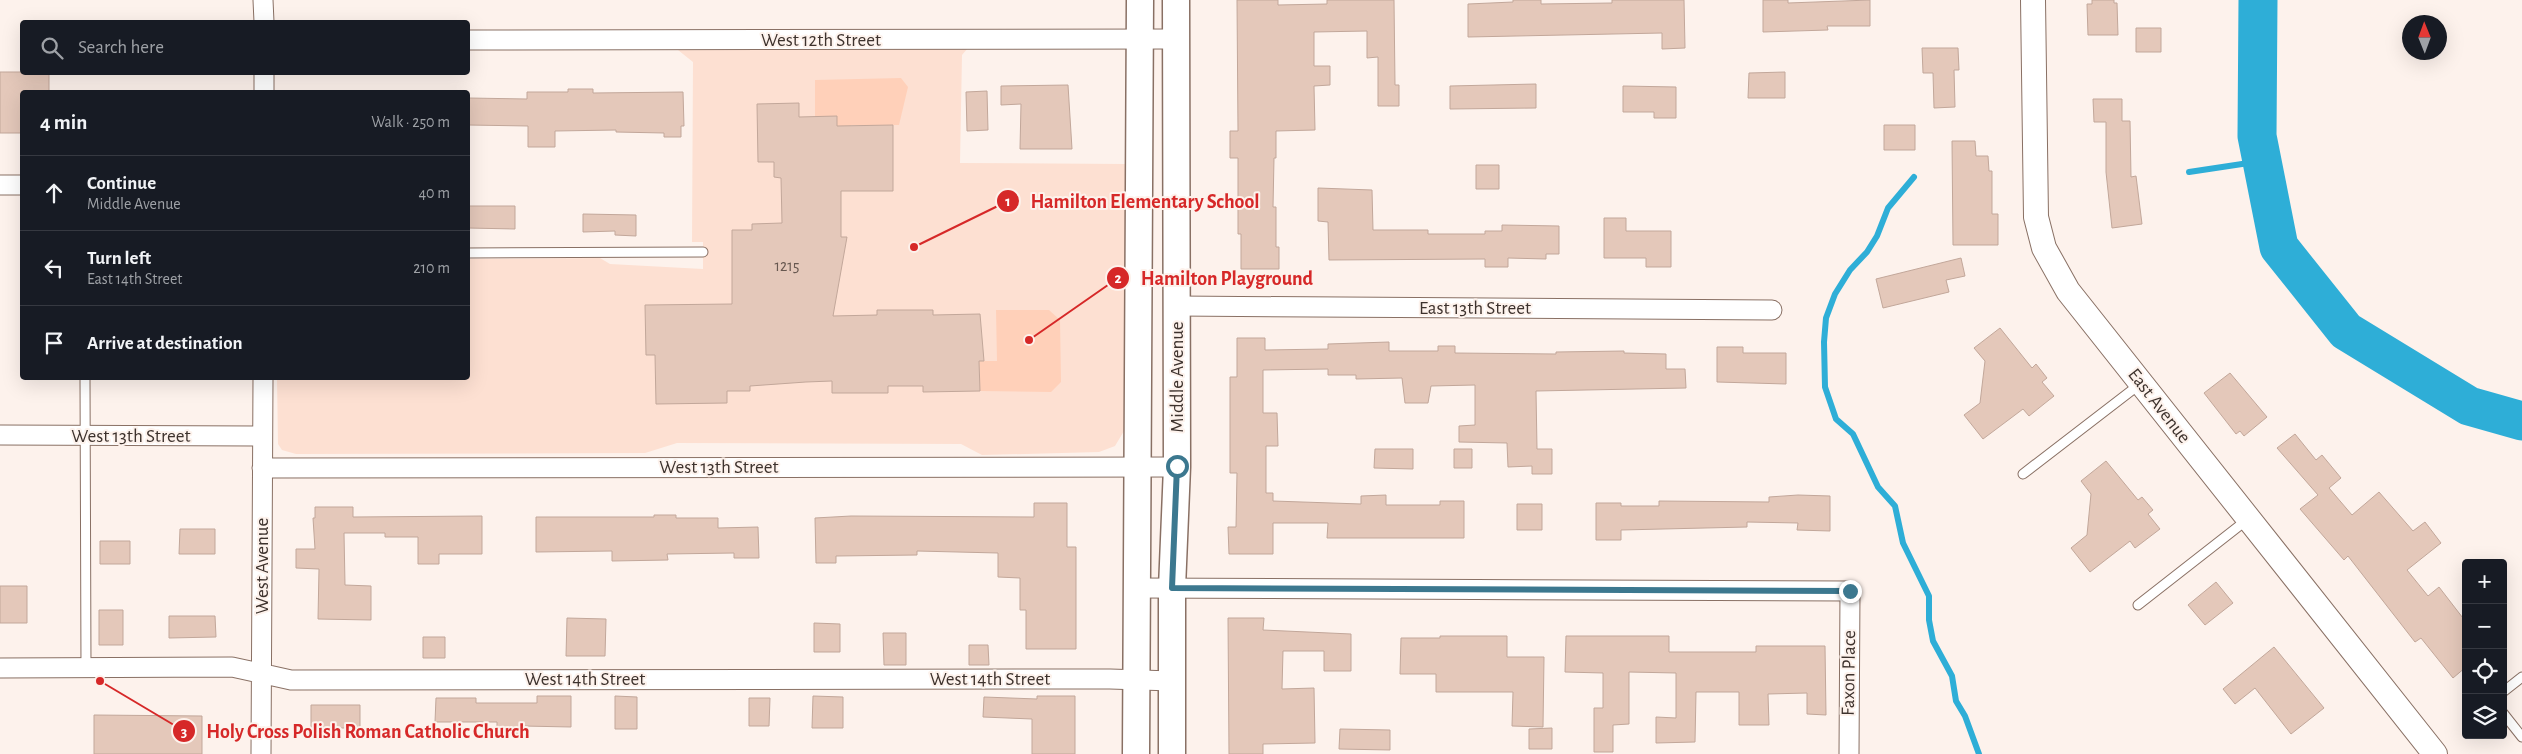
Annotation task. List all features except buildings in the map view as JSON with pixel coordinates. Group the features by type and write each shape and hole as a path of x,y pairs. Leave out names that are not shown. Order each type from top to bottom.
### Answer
{"main road":[{"name":"Middle Avenue","path":"1136,754 1140,0"},
{"name":"Middle Avenue","path":"1172,754 1172,588 1177,466 1176,0"}],"street":[{"path":"263,0 264,20"},
{"name":"East Avenue","path":"2033,0 2036,217 2044,248 2068,291 2435,754"},
{"name":"West 12th Street","path":"470,40 1175,39"},
{"path":"264,75 264,90"},
{"path":"0,185 20,185"},
{"name":"East 13th Street","path":"1177,306 1772,310"},
{"name":"West Avenue","path":"261,754 262,380"},
{"name":"West 13th Street","path":"0,435 262,436"},
{"name":"West 13th Street","path":"262,468 1177,466"},
{"path":"1136,588 1172,588"},
{"name":"Faxon Place","path":"1172,588 1850,591 1849,754"},
{"name":"West 14th Street","path":"0,668 232,667 261,675 291,680 1172,681"}],"lane":[{"path":"470,253 703,252"},
{"path":"85,380 86,668"},
{"path":"2024,474 2141,384"},
{"path":"2138,605 2248,519"},
{"path":"2507,689 2522,677"},
{"path":"2507,718 2522,737"}],"shaded area":[{"path":"968,48 962,55 960,163 1125,164 1125,421 1124,431 1115,446 1099,452 982,455 961,444 677,443 645,453 296,454 282,450 278,444 277,380 470,380 470,259 600,258 610,264 703,269 703,242 692,242 693,62 678,50"},
{"path":"901,78 908,87 899,125 851,125 851,131 837,131 815,117 815,80"},
{"path":"996,310 1049,310 1060,320 1061,382 1051,392 980,391 979,361 997,361"}],"waterway":[{"path":"2258,0 2257,136 2279,247 2346,331 2469,406 2522,421"},
{"path":"2189,172 2262,161"},
{"path":"1914,177 1888,208 1877,236 1867,252 1850,270 1835,294 1826,318 1824,342 1825,387 1836,419 1853,434 1878,487 1895,506 1903,543 1929,596 1929,620 1933,641 1952,676 1956,701 1965,716 1979,754"}],"place":[{"name":"Hamilton Elementary School","path":"914,247"},
{"name":"Hamilton Playground","path":"1029,340"},
{"name":"Holy Cross Polish Roman Catholic Church","path":"100,681"}],"route":[{"path":"1177,466 1172,588 1850,591"}]}
